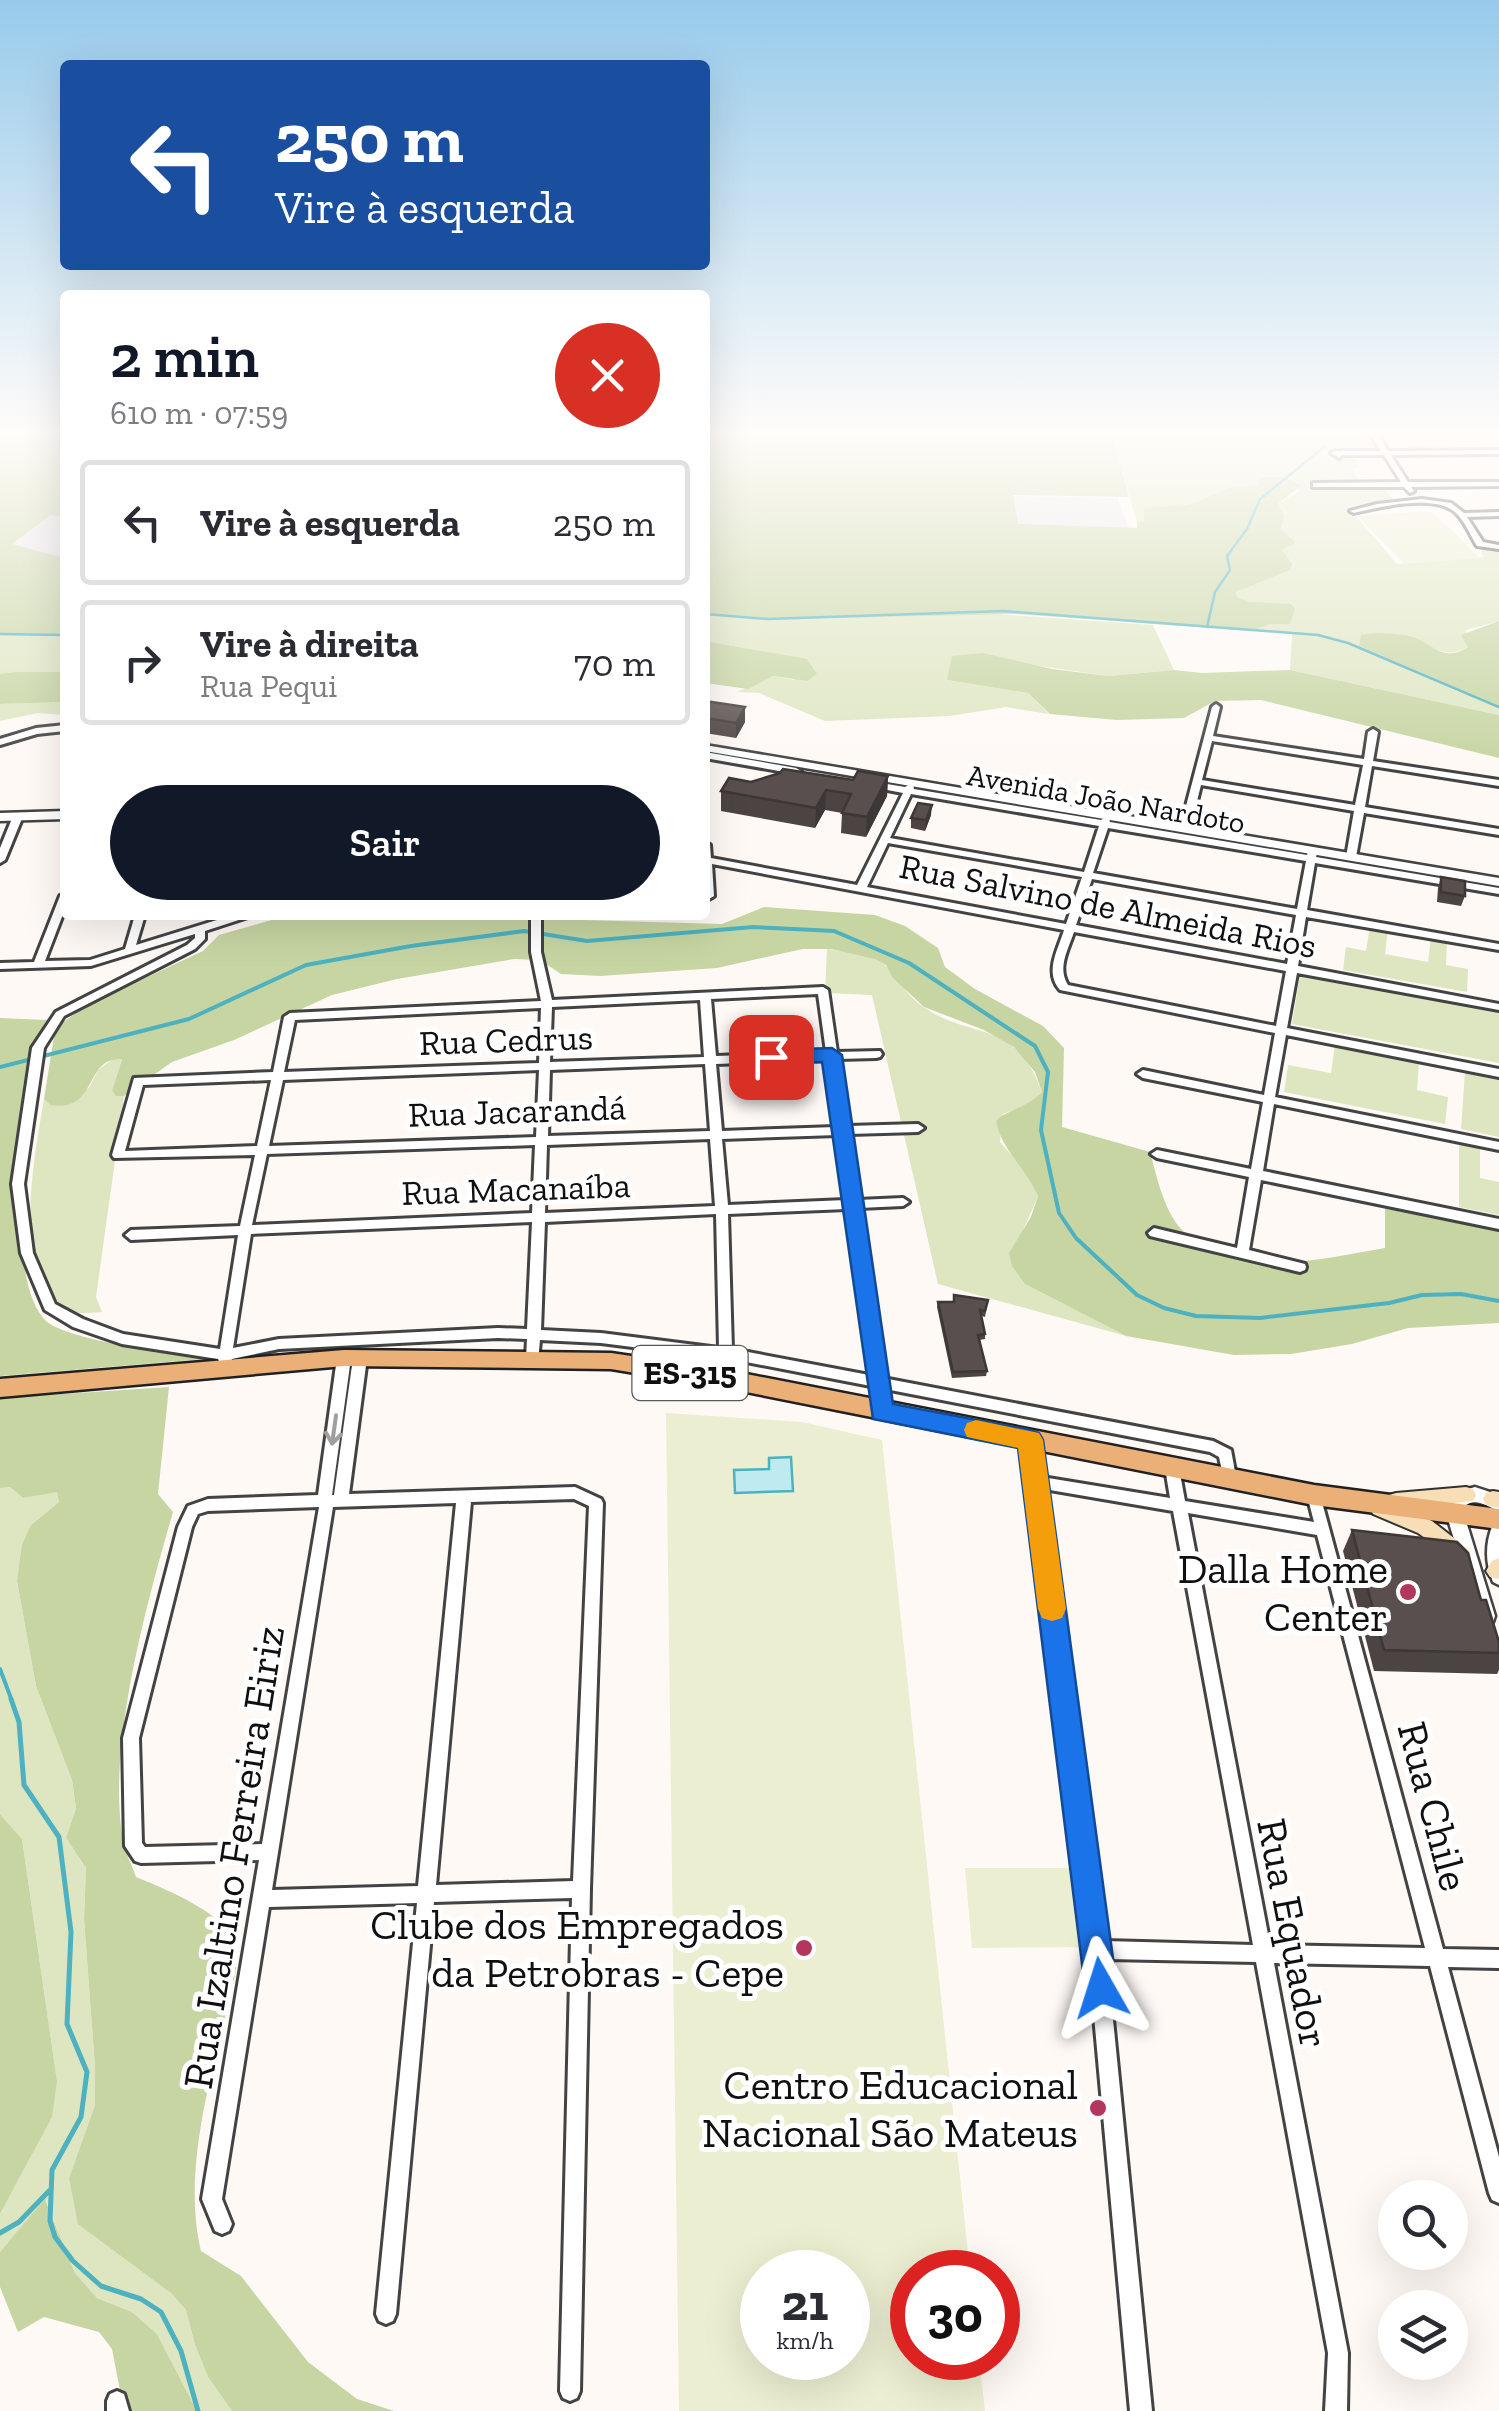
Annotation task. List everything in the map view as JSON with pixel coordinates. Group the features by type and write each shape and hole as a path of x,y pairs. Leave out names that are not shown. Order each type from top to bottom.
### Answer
{"main road":[{"name":"ES-315","path":"0,1388 225,1363 533,1346 726,1379 1314,1496 1370,1504 1498,1506"},
{"path":"1370,1504 1425,1528 1461,1555 1472,1570"}],"street":[{"path":"1185,829 1216,706"},
{"path":"0,742 60,729"},
{"path":"1351,857 1373,732"},
{"path":"1208,738 1499,783"},
{"name":"Avenida João Nardoto","path":"710,749 910,787"},
{"name":"Avenida João Nardoto","path":"710,756 1499,882"},
{"path":"1198,782 1499,832"},
{"path":"861,888 910,787"},
{"path":"0,817 60,815"},
{"path":"0,860 18,816"},
{"path":"1106,820 1056,971 1058,983 1072,992 1499,1073"},
{"name":"Avenida João Nardoto","path":"1106,820 1185,829 1499,891"},
{"path":"885,840 1499,946"},
{"path":"1242,1254 1312,855"},
{"name":"Rua Salvino de Almeida Rios","path":"710,861 1499,1007"},
{"path":"38,966 60,909"},
{"path":"129,952 139,920"},
{"path":"0,966 90,963 200,929 215,920"},
{"path":"533,1346 547,1003 536,952 535,920"},
{"path":"200,929 200,939 191,947 60,1014 38,1048 18,1184 26,1253 50,1307 122,1339 225,1363 279,1344 498,1332 533,1346 601,1338 726,1354 1212,1447 1226,1454 1229,1477"},
{"path":"225,1363 245,1230 290,1017 822,990 882,1412"},
{"path":"705,996 722,1210 726,1379"},
{"name":"Rua Cedrus","path":"118,1155 138,1081 876,1054"},
{"path":"1142,1074 1499,1146"},
{"name":"Rua Jacarandá","path":"118,1155 918,1128"},
{"path":"1157,1154 1499,1224"},
{"name":"Rua Macanaíba","path":"131,1235 903,1202"},
{"path":"1154,1233 1300,1267"},
{"name":"Rua Izaltino Ferreira Eiriz","path":"222,2224 212,2199 352,1358"},
{"path":"1030,1440 1097,1950 1141,2411"},
{"name":"Rua Equador","path":"1172,1468 1338,2353 1336,2411"},
{"path":"1036,1482 1323,1530"},
{"path":"270,1852 142,1855 134,1846 130,1738 185,1526 193,1510 208,1504 575,1493 596,1503 570,2391"},
{"name":"Rua Chile","path":"1314,1496 1499,2193"},
{"path":"386,2314 464,1497"},
{"path":"1461,1506 1472,1570 1494,1643"},
{"path":"1498,1572 1499,1529"},
{"path":"262,1900 582,1889"},
{"path":"1097,1950 1499,1959"}],"shaded area":[{"path":"21,547 60,547 60,557"}],"green space":[{"path":"0,547 22,547 60,557 60,634 0,633"},
{"path":"710,547 1289,547 1282,550 1292,564 1290,570 1236,592 1237,597 1250,602 1291,604 1295,609 1290,624 1270,624 1251,631 1016,614 782,619 710,614"},
{"path":"1289,547 1382,547 1397,564 1483,557 1481,549 1499,549 1499,621 1466,630 1468,647 1444,652 1395,636 1359,646 1499,706 1499,715 1290,670 1292,633 1251,631 1269,624 1290,624 1270,610 1237,597 1236,591 1290,570 1282,550"},
{"path":"1387,547 1468,547 1480,558 1404,564"},
{"path":"965,612 1153,625 1174,670 1109,676 1026,664 947,680 1028,693 1049,714 1006,707 949,716 825,721 759,693 737,692 773,676 795,680 771,653 710,642 710,614 782,619"},
{"path":"1499,621 1499,706 1359,646 1361,635 1392,634 1417,638 1443,652 1459,652 1468,647 1461,635"},
{"path":"0,633 60,634 60,672 0,674"},
{"path":"710,642 807,659 817,674 807,681 773,676 748,689 710,684"},
{"path":"983,653 1052,669 1109,676 1174,670 1290,670 1499,715 1499,758 1261,700 1215,701 1184,718 1117,720 1050,714 1028,693 947,680 952,656"},
{"path":"60,672 60,702 0,704 0,674"},
{"path":"60,702 60,715 37,713 0,721 0,704"},
{"path":"764,907 875,915 905,926 938,948 945,967 975,989 1043,1026 1064,1048 1062,1127 1150,1152 1162,1194 1183,1231 1204,1247 1227,1257 1280,1263 1385,1248 1385,1204 1499,1228 1499,1323 1408,1328 1352,1344 1291,1354 1234,1355 1126,1336 1025,1284 1012,1266 1009,1253 1031,1217 1038,1196 1003,1141 996,1121 1042,1092 1035,1072 1014,1047 984,1030 924,1007 893,978 886,965 831,949 803,949 717,968 600,976 561,974 540,960 514,959 397,979 332,995 234,1040 172,1062 124,1096 116,1096 112,1090 122,1059 101,1066 76,1101 50,1105 44,1099 54,1036 62,1023 87,1005 203,951 219,935 272,920 722,924"},
{"path":"1370,926 1388,929 1385,954 1428,962 1431,938 1447,940 1446,965 1468,969 1467,992 1343,970 1346,947 1366,951"},
{"path":"827,949 874,958 922,1006 940,1017 1005,1041 1019,1052 1042,1092 1034,1101 1003,1114 1000,1142 1030,1176 1038,1196 1021,1235 1025,1284 1126,1336 938,1284 872,995 825,993"},
{"path":"1300,975 1499,1011 1499,1063 1292,1024"},
{"path":"0,1018 47,1020 36,1062 22,1186 25,1268 33,1300 47,1322 60,1329 122,1345 204,1359 0,1376"},
{"path":"1335,1045 1419,1061 1417,1090 1448,1097 1445,1124 1284,1092 1288,1065 1331,1073"},
{"path":"116,1057 122,1058 112,1090 124,1096 96,1297 102,1312 72,1312 46,1294 36,1271 31,1243 32,1179 40,1120 44,1099 50,1105 89,1088 98,1070"},
{"path":"1465,1071 1499,1077 1499,1137 1461,1129"},
{"path":"1459,1142 1480,1146 1480,1178 1499,1182 1499,1215 1459,1207"},
{"path":"169,1387 158,1494 173,1512 132,1675 124,1720 119,1803 124,1845 136,1877 208,1913 231,1934 237,1949 236,1971 198,2147 196,2218 201,2251 241,2276 308,2362 357,2399 394,2411 232,2411 208,2377 186,2310 171,2293 78,2224 69,2178 95,2105 84,1919 86,1868 66,1838 76,1808 72,1780 36,1686 17,1581 22,1545 31,1525 59,1502 57,1492 23,1498 10,1487 0,1488 0,1398"},
{"name":"Clube dos Empregados da Petrobras - Cepe","path":"666,1413 802,1422 882,1440 968,2250 890,2250 890,2380 981,2380 985,2411 679,2411"},
{"path":"10,1487 23,1498 57,1491 59,1502 31,1525 17,1581 36,1686 72,1780 76,1808 66,1838 86,1868 84,1919 95,2105 69,2178 186,2310 208,2377 232,2411 197,2411 157,2334 132,2312 97,2298 75,2273 46,2200 0,2252 0,2214 33,2152 57,2081 22,1839 0,1814 0,1488"},
{"path":"0,1814 22,1839 57,2081 52,2117 0,2214"},
{"path":"965,1868 1071,1868 1081,1947 972,1948"},
{"path":"45,2199 75,2273 97,2298 132,2312 157,2334 197,2411 124,2411 112,2349 99,2332 44,2317 18,2332 0,2287 0,2252"}],"water":[{"path":"791,1457 793,1491 735,1493 734,1470 769,1469 769,1458"}],"building":[{"path":"710,702 745,707 736,723 710,719"},
{"path":"783,769 853,780 858,771 888,776 867,817 842,813 851,794 826,790 816,808 721,791 729,778 751,782"},
{"path":"918,803 932,805 926,820 911,818"},
{"path":"1441,877 1465,881 1465,896 1441,892"},
{"path":"954,1295 988,1300 985,1311 980,1310 985,1334 978,1335 987,1371 953,1372 938,1302 954,1302"},
{"name":"Dalla Home Center","path":"1352,1530 1457,1542 1468,1553 1481,1600 1486,1600 1499,1653 1384,1650"}],"waterway":[{"path":"1207,627 1215,592 1230,570 1227,556 1234,547"},
{"path":"710,614 768,619 1003,611 1207,627"},
{"path":"1207,627 1318,635 1348,643 1499,707"},
{"path":"0,634 60,635"},
{"path":"0,1067 189,1019 306,965 411,946 524,931 587,941 753,927 834,931 909,963 1035,1046 1048,1072 1041,1130 1059,1213 1076,1238 1137,1295 1164,1308 1196,1316 1260,1318 1389,1303 1422,1295 1461,1294 1499,1301"},
{"path":"0,1669 12,1701"},
{"path":"11,1699 19,1722 24,1785 59,1837 71,1932 67,2024 87,2072 81,2117 52,2170 50,2221 55,2237 73,2261 101,2286 141,2299 161,2312 181,2351 198,2411"},
{"path":"0,2233 19,2222 49,2191"}],"slow traffic":[{"path":"976,1430 1030,1440 1052,1609"}],"place":[{"name":"Dalla Home Center","path":"1408,1592"},
{"name":"Clube dos Empregados da Petrobras - Cepe","path":"804,1948"},
{"name":"Centro Educacional Nacional São Mateus","path":"1098,2108"}],"route":[{"path":"771,1057 832,1055 882,1412 1030,1440 1101,1988"}]}
